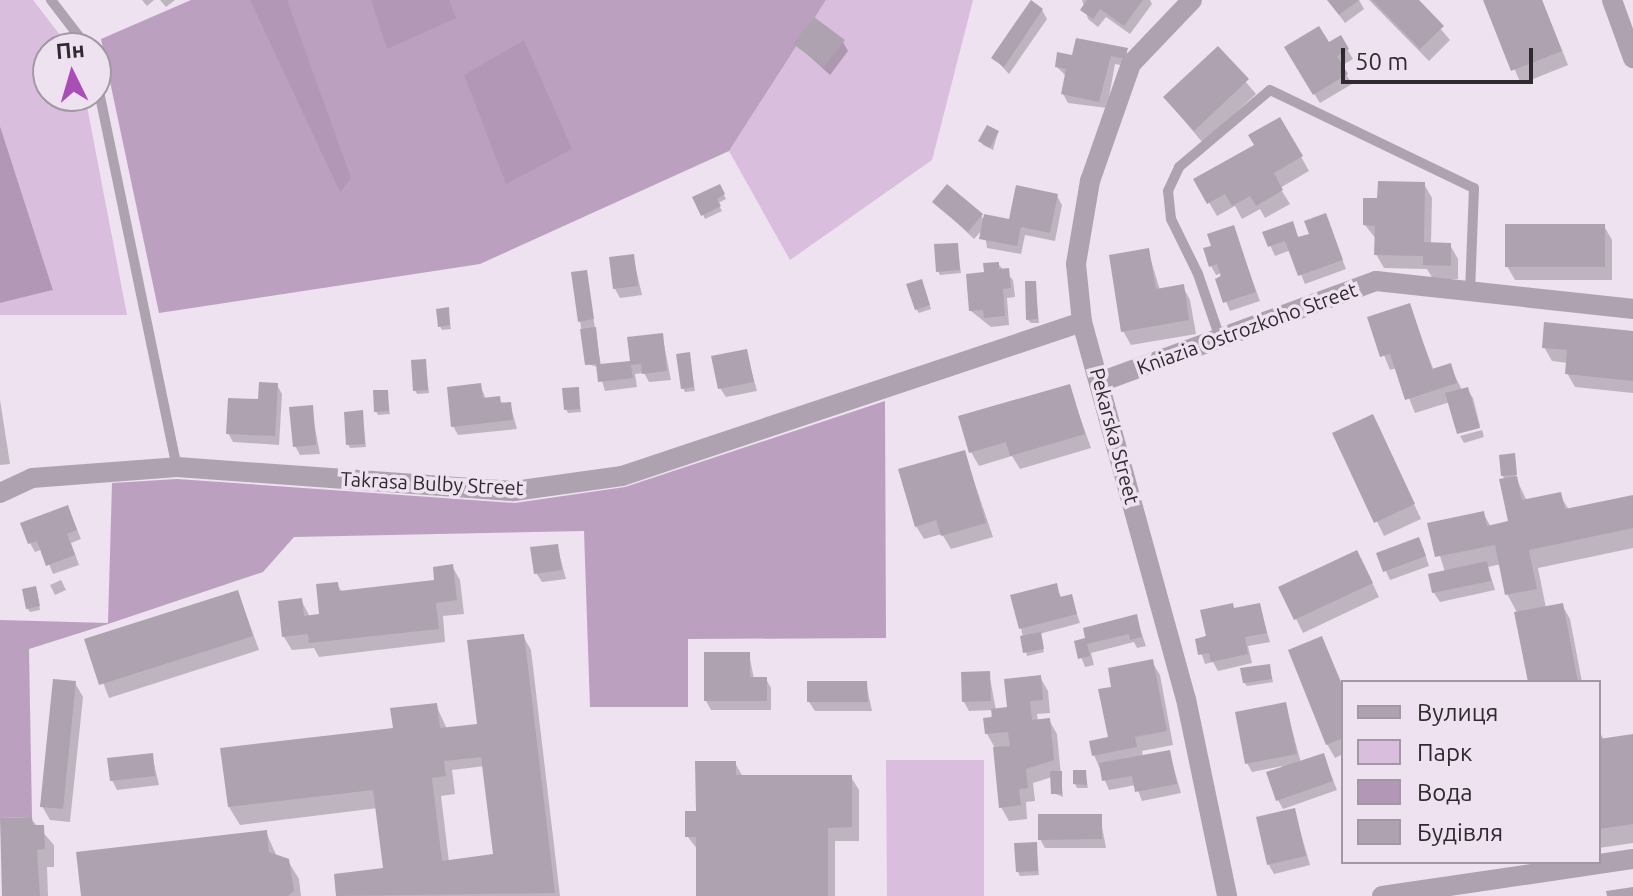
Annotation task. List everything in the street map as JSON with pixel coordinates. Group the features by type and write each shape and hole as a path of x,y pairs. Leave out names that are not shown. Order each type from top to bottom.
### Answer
{"street":[{"name":"Pekarska Street","path":"1192,0 1131,64 1090,181 1076,264 1082,322 1186,699 1227,896"},
{"path":"1612,0 1633,58"},
{"name":"Kniazia Ostrozkoho Street","path":"1100,382 1376,281 1633,309"},
{"name":"Takrasa Bulby Street","path":"0,493 32,478 177,467 514,491 622,476 1082,322"},
{"path":"1601,864 1633,859"},
{"path":"1382,896 1599,864"}],"lane":[{"path":"51,0 76,32"},
{"path":"1220,338 1198,274 1171,219 1168,191 1179,167 1270,90 1474,188 1470,291"},
{"path":"103,112 177,467"}],"green space":[{"path":"0,0 33,0 58,32 32,32 32,112 88,112 127,315 0,315 0,303 53,290 0,126"},
{"path":"826,0 973,0 932,160 790,260 729,151"},
{"path":"886,760 984,760 984,896 887,896"}],"shaded area":[{"path":"191,0 826,0 729,151 480,264 159,313 112,91 112,34"},
{"path":"885,401 886,638 688,639 688,707 590,707 584,531 294,537 263,572 29,649 32,817 0,818 0,620 108,623 112,483 177,479 515,503 625,487"}],"water":[{"path":"250,0 287,0 351,178 340,192"},
{"path":"371,0 449,0 456,18 387,49"},
{"path":"524,40 572,149 506,184 464,75"},
{"path":"0,126 53,290 0,303"}],"building":[{"path":"1031,0 1043,9 1004,67 991,58"},
{"path":"1087,0 1143,0 1124,26 1100,9 1093,19 1080,10"},
{"path":"1327,0 1359,0 1339,15"},
{"path":"1372,0 1419,0 1444,26 1420,49"},
{"path":"1483,0 1542,0 1562,51 1511,71"},
{"path":"814,17 845,40 824,67 793,44"},
{"path":"1319,26 1329,42 1341,35 1349,49 1337,56 1348,74 1313,95 1284,47"},
{"path":"1076,38 1128,48 1125,59 1111,56 1099,102 1061,94 1066,69 1055,67 1057,52 1072,55"},
{"path":"1218,46 1249,79 1194,131 1163,97"},
{"path":"1280,117 1303,156 1274,173 1283,190 1256,206 1250,196 1232,206 1225,194 1207,204 1193,179 1254,145 1248,135"},
{"path":"987,125 999,131 990,148 978,141"},
{"path":"1378,181 1425,182 1424,242 1451,243 1451,266 1423,265 1423,256 1374,255 1375,226 1363,225 1363,198 1377,198"},
{"path":"720,184 725,194 717,199 721,206 701,216 692,197"},
{"path":"947,184 983,214 968,232 932,202"},
{"path":"1016,185 1058,194 1050,233 1021,227 1017,246 979,239 984,214 1009,219"},
{"path":"1326,213 1343,260 1298,276 1285,241 1268,247 1262,232 1293,221 1298,237 1309,234 1304,221"},
{"path":"1505,224 1605,224 1605,267 1505,267"},
{"path":"1234,225 1256,292 1223,303 1215,279 1221,276 1217,264 1209,267 1203,248 1211,246 1207,234"},
{"path":"958,243 960,270 936,272 934,244"},
{"path":"1149,248 1156,289 1184,284 1189,320 1121,332 1109,255"},
{"path":"634,254 638,286 613,289 609,257"},
{"path":"999,262 999,269 1009,268 1011,288 1003,289 1005,316 984,318 983,310 969,311 966,274 984,272 983,263"},
{"path":"587,270 594,319 578,322 571,272"},
{"path":"922,279 930,305 915,310 906,284"},
{"path":"1025,281 1036,281 1038,319 1026,320"},
{"path":"1410,303 1432,369 1451,363 1457,383 1405,400 1390,354 1380,357 1367,317"},
{"path":"449,307 450,325 438,327 436,309"},
{"path":"1544,322 1633,331 1633,381 1565,374 1567,350 1542,348"},
{"path":"596,327 600,364 630,361 627,337 663,333 667,371 642,374 641,364 631,365 633,378 598,382 596,364 585,365 580,329"},
{"path":"747,349 754,382 718,389 711,356"},
{"path":"690,352 694,387 681,389 676,354"},
{"path":"426,359 428,390 413,391 411,360"},
{"path":"259,382 278,383 275,436 226,434 228,398 258,399"},
{"path":"481,383 483,398 500,396 501,403 511,402 513,420 451,427 447,387"},
{"path":"1070,384 1085,434 1010,456 1006,442 969,453 958,416"},
{"path":"579,387 580,409 564,410 562,388"},
{"path":"1468,387 1480,428 1457,434 1445,393"},
{"path":"373,390 388,390 389,411 374,412"},
{"path":"313,405 316,445 293,447 289,407"},
{"path":"363,410 365,444 346,445 344,412"},
{"path":"1373,414 1415,504 1374,523 1332,433"},
{"path":"965,450 986,523 941,536 936,520 915,527 898,469"},
{"path":"1515,453 1517,475 1501,476 1499,455"},
{"path":"1517,476 1522,500 1561,492 1565,509 1633,495 1633,528 1529,550 1537,589 1505,595 1495,545 1435,557 1427,523 1484,511 1487,526 1508,521 1499,479"},
{"path":"68,505 77,530 67,534 75,555 46,566 37,541 28,544 20,523"},
{"path":"1419,537 1426,556 1383,572 1376,553"},
{"path":"558,544 562,570 534,574 530,547"},
{"path":"1357,550 1373,583 1294,620 1278,587"},
{"path":"1487,561 1491,581 1432,593 1428,574"},
{"path":"453,564 457,600 436,603 439,629 309,643 308,634 282,637 278,601 302,598 304,616 319,614 316,584 338,582 339,591 434,580 433,567"},
{"path":"1057,583 1060,597 1072,594 1077,614 1019,629 1010,595"},
{"path":"36,586 40,606 26,609 22,589"},
{"path":"238,590 253,636 99,685 84,639"},
{"path":"1233,603 1234,608 1260,603 1267,633 1245,637 1248,654 1211,662 1209,653 1198,655 1195,639 1206,636 1200,610"},
{"path":"1563,603 1578,680 1528,680 1514,612"},
{"path":"1137,614 1142,637 1130,640 1129,634 1087,644 1090,656 1078,659 1074,641 1085,638 1083,628"},
{"path":"1041,632 1044,649 1023,653 1020,636"},
{"path":"524,634 555,893 336,896 334,874 383,868 373,790 228,807 220,748 393,728 390,708 437,703 440,728 477,724 467,640","holes":["481,757 493,854 442,861 432,778 446,776 444,761"]},
{"path":"1322,636 1341,683 1341,739 1326,745 1288,650"},
{"path":"704,652 750,652 750,677 767,677 767,701 704,701"},
{"path":"1153,659 1167,731 1135,737 1137,747 1092,756 1089,741 1108,737 1098,689 1111,687 1108,668"},
{"path":"1270,664 1272,679 1243,683 1240,668"},
{"path":"990,671 991,701 962,702 961,672"},
{"path":"1041,675 1043,700 1030,701 1032,720 1050,718 1054,760 1026,769 1028,788 1019,789 1021,805 999,808 993,747 1010,746 1008,732 985,734 983,718 992,717 991,709 1007,707 1004,679"},
{"path":"53,679 76,681 63,809 40,807"},
{"path":"807,681 867,681 868,702 807,702"},
{"path":"1286,702 1297,754 1245,764 1235,712"},
{"path":"1633,734 1633,824 1601,829 1601,739"},
{"path":"1170,750 1177,784 1135,792 1132,776 1102,781 1099,763"},
{"path":"153,753 155,776 110,781 107,758"},
{"path":"1324,753 1333,781 1276,801 1266,772"},
{"path":"695,761 736,761 736,775 852,775 852,827 828,828 828,896 696,896 696,837 685,837 685,811 696,811"},
{"path":"1073,770 1086,770 1087,785 1073,784"},
{"path":"1050,771 1062,771 1062,794 1051,794"},
{"path":"1295,808 1306,856 1267,865 1256,817"},
{"path":"1038,814 1102,814 1102,839 1038,840"},
{"path":"32,817 33,825 44,825 45,849 37,850 40,896 2,896 0,818"},
{"path":"267,830 269,852 289,859 294,891 288,896 81,896 76,852"},
{"path":"1037,842 1038,871 1016,872 1014,843"},
{"path":"1633,887 1633,896 1607,896 1606,891"}]}
